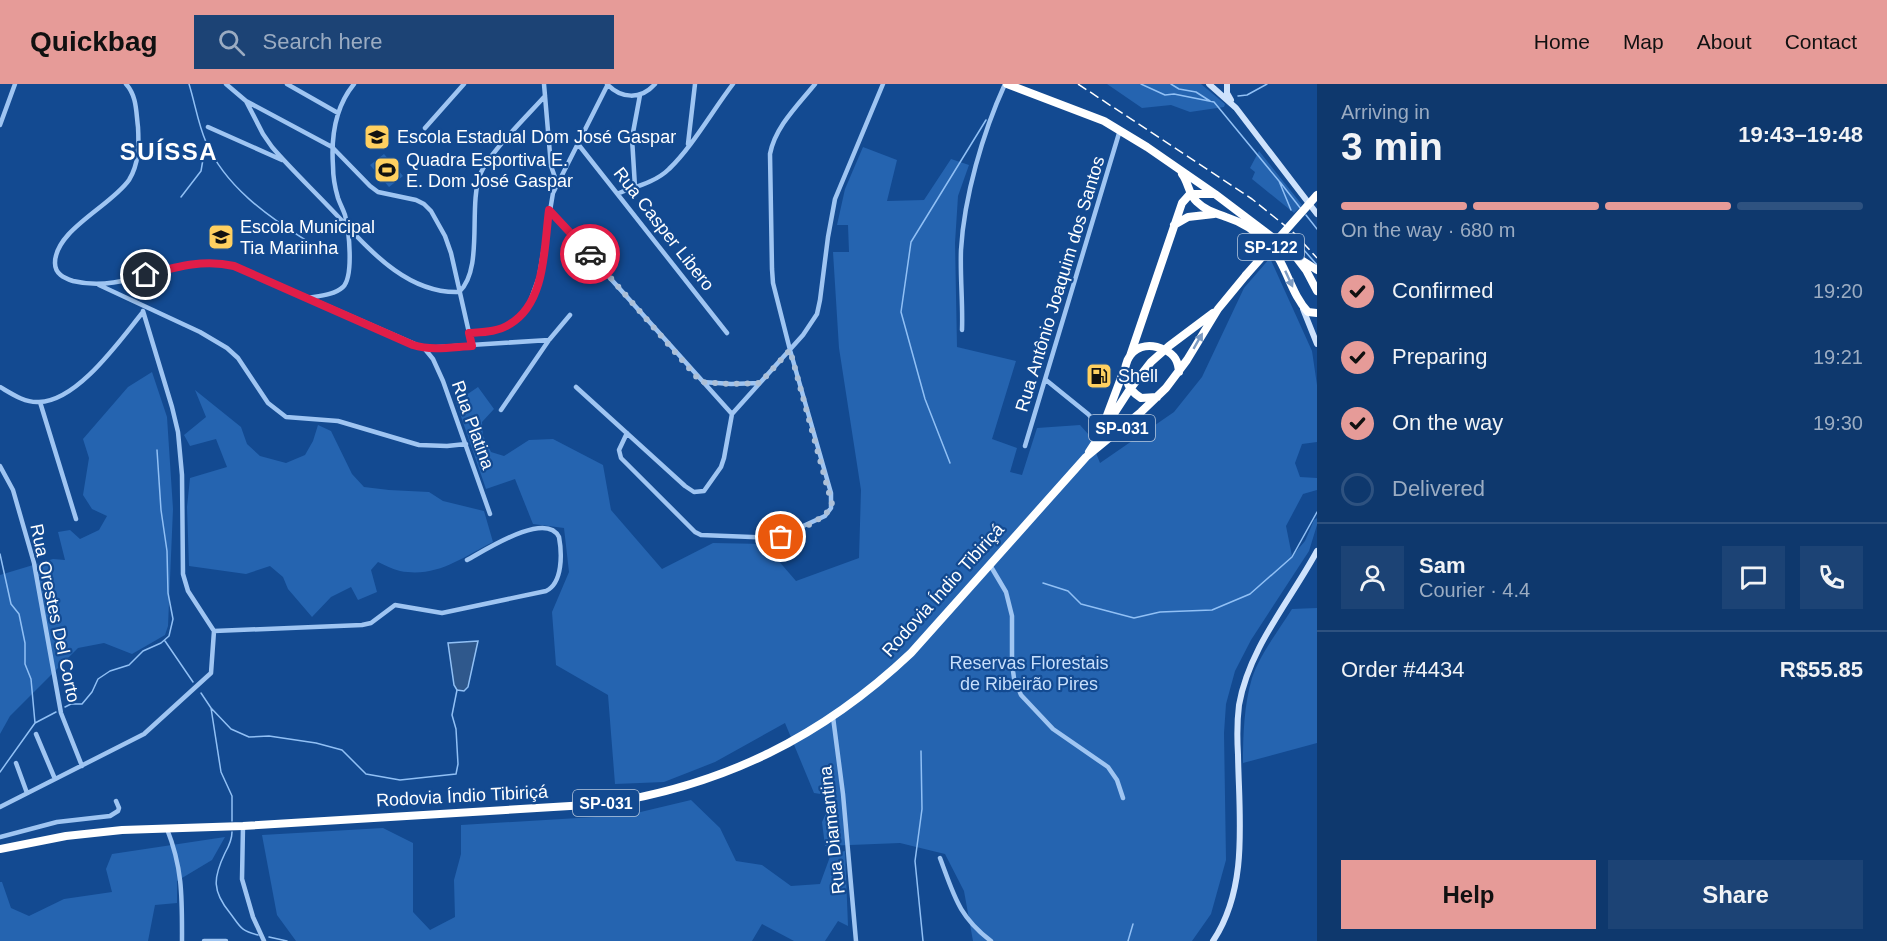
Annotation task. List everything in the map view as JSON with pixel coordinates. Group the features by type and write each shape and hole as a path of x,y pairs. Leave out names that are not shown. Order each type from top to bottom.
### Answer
{"highway":[{"path":"1006,84 1087,114 1120,129 1215,194"},
{"path":"1175,167 1186,180 1190,194"},
{"path":"1097,440 1130,356 1182,203 1190,194 1215,194"},
{"name":"SP-122","path":"1190,194 1203,207 1244,225 1271,247 1283,265 1300,303"},
{"path":"1203,207 1205,196 1215,194"},
{"name":"SP-122","path":"1215,194 1293,253 1306,270 1317,291"},
{"name":"Rodovia Índio Tibiriçá","path":"0,849 66,836 123,830 243,826 603,804 631,800 736,769 790,743 833,717 887,676 912,653 1086,457 1157,397 1179,372 1218,309 1317,195"},
{"path":"1174,225 1188,216 1217,214"},
{"path":"1293,253 1317,270"},
{"path":"1300,303 1308,312 1317,313"},
{"name":"Rodovia Índio Tibiriçá","path":"1086,457 1130,389 1151,362 1177,339 1218,309"},
{"path":"1140,323 1142,333 1151,345 1174,356 1179,372"},
{"path":"1130,356 1139,347 1163,345 1177,339"},
{"path":"1151,362 1165,356 1174,356"},
{"path":"1125,368 1126,383 1130,389 1141,398 1157,397"},
{"path":"1138,378 1137,389 1141,398"}],"main road":[{"path":"1209,84 1236,108"},
{"path":"1227,84 1227,93 1236,108 1317,214"},
{"name":"SP-122","path":"1300,303 1317,344"},
{"path":"1213,941 1227,917 1238,877 1238,721 1245,680 1266,637 1317,552"}],"street":[{"path":"0,125 15,84"},
{"path":"126,84 134,97 136,108 139,142 134,168 129,180 63,242 56,253 55,262 59,274 67,279 99,285 145,309 200,332 227,348 238,358 268,404 286,417 339,421 419,445 466,444"},
{"path":"226,84 246,101 332,147 378,192 416,200 431,211 445,236 451,253 472,346"},
{"path":"287,84 338,113"},
{"path":"308,298 337,291 348,278 346,225 334,182 332,147 338,113 346,93 354,84"},
{"path":"425,128 464,84"},
{"path":"544,84 551,166 557,183"},
{"path":"469,333 497,330 509,325 528,307 539,277 549,210 557,183 607,85 624,95 640,95 655,84"},
{"path":"688,147 694,84"},
{"path":"619,193 669,170 733,84"},
{"path":"627,433 620,446 621,458 695,532 701,535 765,539 781,537 825,516 831,508 832,504 773,283 770,154 772,143 778,131 815,84"},
{"path":"576,387 685,486 694,492 701,493 708,487 724,458 732,414 803,335 817,314 828,237 836,200 883,84"},
{"path":"962,330 961,252 964,226 979,157 1006,84"},
{"path":"635,187 632,138 640,95"},
{"path":"246,101 263,134 284,161 381,261 432,288 459,292 465,287 471,271 479,176 488,161 545,96"},
{"path":"208,127 284,161"},
{"name":"Rua Antônio Joaquim dos Santos","path":"1025,446 1120,129"},
{"name":"Rua Casper Libero","path":"578,144 619,193 727,333"},
{"path":"549,210 732,414"},
{"path":"99,285 195,263 209,262 234,266 424,348 549,340"},
{"path":"0,387 16,396 40,402 55,398 92,373 145,309"},
{"path":"0,807 144,734 211,673 214,631 185,583 178,432 145,309"},
{"path":"501,410 549,340 570,315"},
{"name":"Rua Platina","path":"424,348 433,359 490,514"},
{"path":"1046,380 1088,414 1102,429"},
{"path":"701,382 760,383"},
{"path":"40,402 76,519"},
{"path":"1088,414 1098,420 1105,420"},
{"name":"Rua Orestes Del Corto","path":"0,466 13,490 34,562 61,712 82,766"},
{"path":"214,631 362,626 371,623 395,605 435,612 450,612 546,591 554,585 559,573 560,542 557,533 550,529 535,527 467,560"},
{"path":"990,565 1005,592 1012,616 1012,664 1014,678 1022,694 1053,729 1108,767 1117,780 1123,798"},
{"name":"Rua Diamantina","path":"833,717 843,794 856,941"},
{"path":"36,734 55,779"},
{"path":"16,763 27,793"},
{"path":"0,837 57,822 110,816 118,811 116,801"},
{"path":"243,826 242,879 253,917 264,941"},
{"path":"166,828 176,851 180,870 182,941"},
{"path":"940,858 958,906 967,920 991,941"},
{"path":"204,941 226,941"}],"green space":[{"path":"1107,84 1201,84 1225,104 1224,107 1190,112 1171,105 1142,108"},
{"name":"Reservas Florestais de Ribeirão Pires","path":"863,147 897,160 887,201 924,200 951,159 969,165 958,196 955,243 957,347 1016,361 992,439 1017,448 1010,472 1022,475 1037,428 1080,425 1089,435 1100,463 1174,412 1202,377 1244,288 1270,258 1312,351 1317,385 1317,442 1302,444 1295,463 1300,477 1317,478 1317,490 1303,494 1286,526 1292,556 1305,541 1317,518 1317,525 1309,551 1251,640 1235,671 1226,704 1224,733 1226,860 1211,914 1192,941 973,941 964,891 945,854 900,843 825,846 822,822 834,796 814,793 785,723 715,762 664,782 615,784 608,695 556,665 552,612 569,572 564,528 533,524 515,479 486,489 456,402 478,387 494,409 482,422 483,436 491,452 504,456 529,440 553,439 603,465 611,510 662,569 713,543 764,544 796,581 859,558 861,490 839,348 833,252 849,252 848,225 837,225 845,189"},
{"path":"1259,151 1302,205 1294,213 1252,179 1255,172 1250,168"},
{"name":"Quadra Esportiva E. E. Dom José Gaspar","path":"384,154 403,176 389,187 370,165"},
{"path":"152,372 167,417 173,509 168,626 165,635 132,654 104,643 78,648 10,716 0,734 0,575 53,559 65,560 58,532 70,530 80,539 99,530 107,516 92,509 83,495 89,458 83,439 128,387"},
{"path":"195,390 241,427 247,444 260,456 286,463 305,455 318,425 331,431 352,474 364,487 429,492 443,501 484,511 493,542 448,565 426,572 400,571 378,562 371,570 377,592 358,600 351,587 331,597 312,617 288,589 283,577 270,566 246,574 189,566 187,507 190,478 227,467 216,439 190,446 184,435 206,417"},
{"path":"1317,608 1317,743 1243,763 1246,709 1255,669 1292,609"},
{"path":"691,800 720,828 736,861 762,865 791,886 820,884 831,854 845,851 848,926 838,921 825,941 794,941 762,924 752,941 296,941 277,915 262,835 383,828 413,843 413,912 430,930 455,917 454,880 461,854 461,825 628,815"},
{"path":"225,837 212,860 177,881 177,903 155,905 148,941 0,941 0,882 2,882 11,908 29,916 64,899 112,892 106,869 112,854"}],"shaded area":[{"path":"478,641 468,687 464,691 457,690 454,685 448,643"}],"waterway":[{"path":"189,84 203,135 224,173 262,210 307,241"},
{"path":"1141,84 1165,95 1174,94 1214,102 1279,181 1291,210"},
{"path":"1171,84 1179,89 1196,92 1210,101"},
{"path":"1238,96 1247,95 1267,84"},
{"path":"950,463 925,399 901,312 911,242 986,120"},
{"path":"181,197 201,171 206,142"},
{"path":"1280,182 1301,209"},
{"path":"1306,215 1317,229"},
{"path":"1297,242 1317,265"},
{"path":"65,707 71,704 82,704 92,692 98,679 110,671 129,665 143,651 161,643 169,636 173,619 168,593 167,551 161,510 157,450"},
{"path":"1043,583 1068,591 1081,604 1134,618 1160,612 1212,610 1250,594 1292,557 1317,512"},
{"path":"0,554 11,604 19,614 25,643 25,664 31,679 35,723"},
{"path":"165,641 193,682"},
{"path":"211,708 231,729 249,737 269,736 316,743 342,750 366,774 400,780 456,774 458,764 456,729 452,715 457,690"},
{"path":"201,693 211,708 221,772 232,796 232,821"},
{"path":"0,772 35,723 56,712"},
{"path":"921,751 922,809 915,861 923,941"},
{"path":"232,832 230,843 218,870 217,891 224,905 241,927 247,932 258,935"},
{"path":"1128,941 1133,924"},
{"path":"269,937 287,941"}],"railway":[{"path":"1078,84 1252,199 1294,233 1317,258"}],"way so far":[{"path":"590,254 701,382 760,383 790,350 831,493 832,504 825,516 781,537"}],"place":[{"name":"Escola Estadual Dom José Gaspar","path":"377,137"},
{"name":"Quadra Esportiva E. E. Dom José Gaspar","path":"387,170"},
{"name":"Escola Municipal Tia Mariinha","path":"221,237"},
{"name":"Shell","path":"1099,376"}],"district":[{"name":"SUÍSSA","path":"169,151"}],"route":[{"path":"146,275 195,263 222,263 234,266 413,345 424,348 472,346 469,333 497,330 509,325 528,307 539,277 549,210 590,254"}]}
